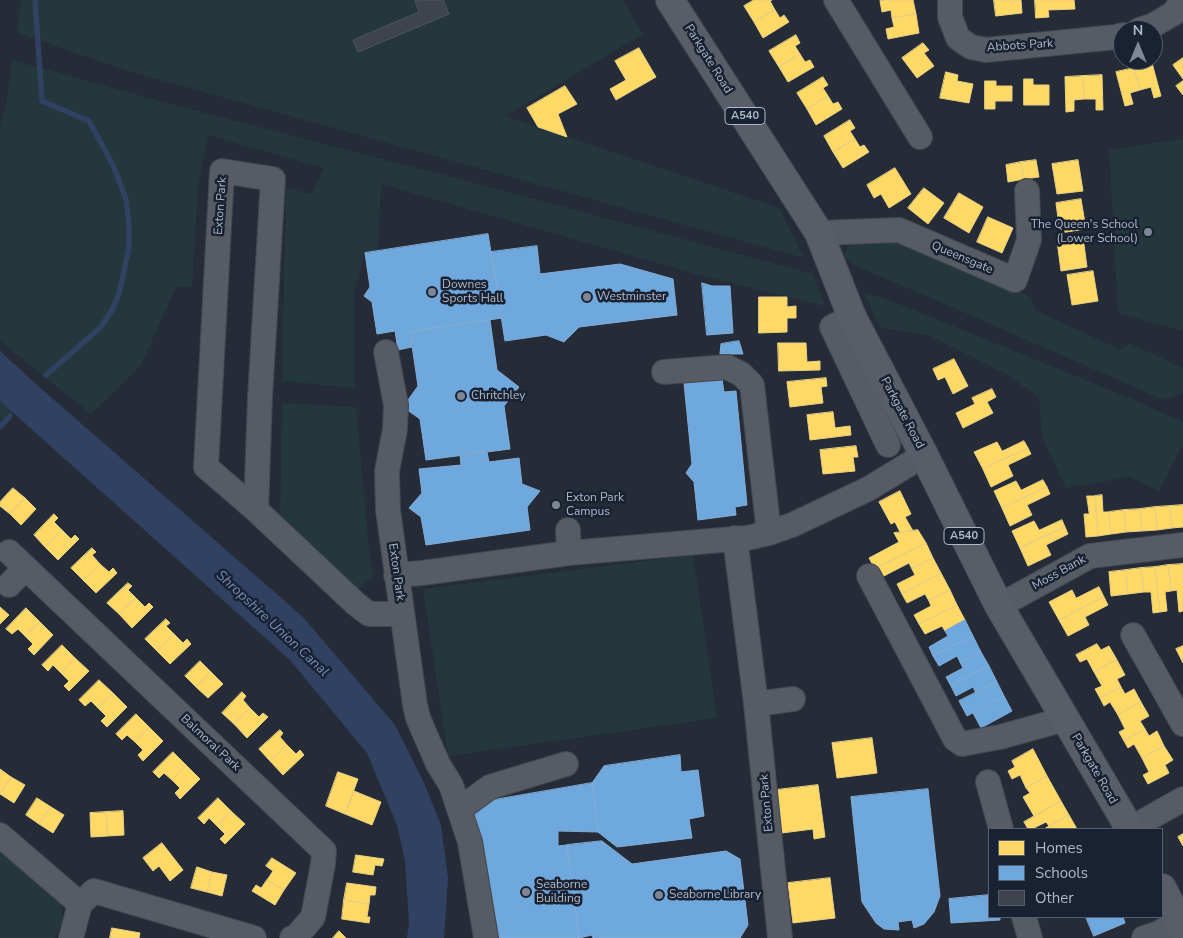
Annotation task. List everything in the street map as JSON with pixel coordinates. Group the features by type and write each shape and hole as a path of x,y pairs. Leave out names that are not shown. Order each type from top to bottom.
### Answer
{"main road":[{"name":"Parkgate Road","path":"670,0 819,233 852,317 924,455 999,606 1129,828"},
{"path":"1163,890 1180,919"}],"street":[{"path":"836,0 920,137"},
{"name":"Abbots Park","path":"950,0 950,17 958,38 971,47 986,50 1113,37"},
{"path":"1162,20 1174,13 1182,0"},
{"name":"Exton Park","path":"256,510 260,397 273,179 222,171 206,467 256,510 369,614 402,614"},
{"name":"Queensgate","path":"819,233 899,230 1014,280 1029,240 1027,191"},
{"path":"852,317 832,327 888,445"},
{"name":"Exton Park","path":"386,352 396,406 395,429 387,470 388,510 415,705 418,718 438,764 451,785 460,809 470,842 486,938"},
{"path":"664,372 727,367 741,374 752,385 769,533"},
{"path":"396,575 422,573 569,541 747,538 769,533 792,525 859,493 924,455"},
{"name":"Exton Park","path":"735,538 756,704 780,938"},
{"name":"Moss Bank","path":"999,606 1090,556 1183,545"},
{"name":"Balmoral Park","path":"9,585 17,560 324,851 313,917 296,937 292,938"},
{"path":"869,576 955,739 962,744 1000,737 1065,719"},
{"path":"1144,642 1183,724"},
{"path":"756,704 793,699"},
{"path":"460,809 490,787 566,764"},
{"path":"988,782 1001,828"},
{"path":"1132,828 1183,799"},
{"path":"0,835 80,904"},
{"path":"71,938 80,904 94,890 254,938"},
{"path":"1024,918 1030,938"},
{"path":"1144,938 1157,934 1180,919"}],"shaded area":[{"path":"21,0 622,0 643,34 505,116 779,208 804,258 135,73 17,33"},
{"path":"12,60 167,103 813,274 825,306 703,276 381,184 378,251 365,253 354,292 354,388 282,381 286,188 312,194 324,168 208,135 198,186 192,287 176,287 141,365 91,414 0,341 0,127 6,105"},
{"name":"The Queen's School (Lower School)","path":"1183,139 1183,331 1118,313 1109,150"},
{"path":"892,238 1031,297 1035,310 1121,350 1129,343 1183,368 1183,393 1164,400 858,267 843,257 853,239"},
{"path":"864,292 899,304 1132,399 1183,422 1183,448 1181,447 1159,491 1130,477 1066,488 1042,437 1039,397 1004,373 929,335 880,328"},
{"path":"0,401 13,412 0,427"},
{"path":"282,403 356,407 373,575 354,594 280,521"},
{"path":"693,555 717,718 448,756 423,589"},
{"path":"0,852 61,899 63,920 55,938 0,938"}],"water":[{"name":"Shropshire Union Canal","path":"0,351 303,617 395,725 424,783 441,825 448,878 444,938 407,938 409,924 405,861 397,825 367,753 290,660 0,401"}],"building: Homes":[{"path":"754,0 772,0 770,1 775,10 754,22 744,6"},
{"path":"913,0 916,14 892,18 891,10 882,12 880,1"},
{"path":"994,0 1021,0 1022,13 996,16"},
{"path":"1035,0 1074,0 1075,9 1048,10 1049,17 1036,18"},
{"path":"775,10 780,18 784,15 789,22 763,38 754,22"},
{"path":"916,14 919,33 888,39 886,29 894,27 892,18"},
{"path":"796,35 800,43 795,46 800,54 779,67 769,51"},
{"path":"923,43 929,50 924,53 934,66 917,78 902,58"},
{"path":"639,48 656,77 616,100 610,89 626,80 615,61"},
{"path":"800,54 805,62 810,60 814,67 788,82 779,67"},
{"path":"1183,58 1183,79 1173,65"},
{"path":"1135,70 1154,70 1161,96 1154,98 1151,87 1140,90"},
{"path":"1135,70 1140,90 1130,93 1133,104 1125,106 1116,72"},
{"path":"946,72 958,75 957,81 973,84 969,103 940,98"},
{"path":"1102,75 1103,110 1096,110 1096,99 1084,99 1083,76"},
{"path":"1083,76 1084,99 1074,100 1074,111 1066,112 1065,77"},
{"path":"823,77 828,85 823,88 828,96 807,109 797,93"},
{"path":"1024,79 1033,79 1033,85 1049,85 1049,105 1024,105"},
{"path":"985,81 996,81 996,86 1012,86 1012,101 995,101 995,109 985,109"},
{"path":"1183,81 1183,95 1176,86"},
{"path":"565,86 577,104 558,114 567,137 538,127 527,108"},
{"path":"828,96 833,104 838,102 842,109 816,125 807,109"},
{"path":"850,120 855,128 850,131 855,139 833,152 824,136"},
{"path":"855,139 860,147 864,145 869,152 843,168 833,152"},
{"path":"1036,160 1039,177 1024,179 1021,162"},
{"path":"1078,160 1083,191 1057,194 1052,164"},
{"path":"1021,162 1024,179 1008,182 1006,165"},
{"path":"895,168 911,194 889,208 881,194 874,198 867,185"},
{"path":"924,188 944,203 928,224 908,208"},
{"path":"959,193 983,207 969,233 944,218"},
{"path":"1081,199 1086,229 1060,233 1056,203"},
{"path":"988,217 1013,228 1002,253 977,242"},
{"path":"1083,237 1087,267 1061,271 1057,241"},
{"path":"1093,271 1098,301 1072,305 1067,275"},
{"path":"759,297 787,297 787,307 796,306 796,318 787,318 787,332 759,333"},
{"path":"778,343 806,343 807,362 820,361 820,370 779,371"},
{"path":"954,359 968,386 953,394 945,377 938,380 933,369"},
{"path":"826,378 827,386 821,387 823,403 790,407 787,382"},
{"path":"992,389 996,397 987,402 993,413 963,428 956,413 975,404 972,398"},
{"path":"833,412 835,428 850,426 851,435 810,440 807,415"},
{"path":"1024,441 1028,448 983,469 974,452 997,442 1002,451"},
{"path":"856,446 858,457 853,457 855,471 823,474 820,450"},
{"path":"1028,448 1031,454 1008,465 1013,476 991,487 983,469"},
{"path":"1043,480 1047,487 1002,508 994,491 1016,481 1021,490"},
{"path":"1047,487 1050,494 1027,505 1032,515 1010,526 1002,508"},
{"path":"13,488 25,498 10,514 0,506 0,502"},
{"path":"900,491 911,514 905,517 913,531 900,532 895,522 891,524 879,502"},
{"path":"1102,495 1103,512 1109,512 1111,534 1098,536 1095,496"},
{"path":"1087,496 1095,496 1098,536 1086,537 1084,514 1089,514"},
{"path":"25,498 36,509 21,525 10,514"},
{"path":"1183,505 1183,527 1172,528 1170,506"},
{"path":"1170,506 1172,528 1157,530 1155,507"},
{"path":"1155,507 1157,530 1142,531 1140,509"},
{"path":"1140,509 1142,531 1126,532 1124,510"},
{"path":"1124,510 1126,532 1111,534 1109,512"},
{"path":"54,514 58,518 54,522 62,530 45,547 34,535"},
{"path":"1062,520 1065,527 1020,548 1012,531 1034,521 1039,530"},
{"path":"1065,527 1068,534 1046,545 1051,555 1028,566 1020,548"},
{"path":"62,530 71,539 75,535 79,539 58,560 45,547"},
{"path":"918,530 926,543 875,569 869,558 899,542 894,533"},
{"path":"926,543 933,558 912,569 909,563 880,578 875,569"},
{"path":"92,548 96,552 92,555 100,564 83,580 71,568"},
{"path":"933,558 941,573 902,594 897,584 915,575 912,569"},
{"path":"100,564 109,572 113,568 117,573 96,593 83,580"},
{"path":"1183,564 1183,611 1179,612 1177,590 1171,591 1168,565"},
{"path":"1168,565 1171,591 1165,592 1167,611 1160,612 1155,567"},
{"path":"1155,567 1160,612 1153,613 1151,592 1144,592 1141,568"},
{"path":"1141,568 1144,592 1128,594 1126,570"},
{"path":"1126,570 1128,594 1111,596 1109,572"},
{"path":"941,573 950,590 929,601 925,594 907,603 902,594"},
{"path":"128,583 132,586 128,590 136,598 119,614 107,603"},
{"path":"1099,587 1104,597 1059,620 1049,602 1072,590 1076,598"},
{"path":"950,590 957,605 919,624 914,615 931,606 929,601"},
{"path":"1104,597 1108,605 1085,617 1089,625 1068,636 1059,620"},
{"path":"136,598 145,607 149,603 153,607 132,628 119,614"},
{"path":"957,605 965,620 945,631 942,626 925,634 919,624"},
{"path":"0,607 9,615 0,624"},
{"path":"26,608 40,622 25,636 18,629 12,634 6,629"},
{"path":"166,619 170,623 166,626 174,634 157,651 145,639"},
{"path":"40,622 53,635 34,655 28,649 33,644 25,636"},
{"path":"174,634 183,643 187,639 191,644 170,664 157,651"},
{"path":"1097,644 1101,650 1109,646 1117,660 1094,672 1087,659 1080,662 1076,655"},
{"path":"62,645 75,658 61,673 53,665 48,671 42,665"},
{"path":"1183,646 1183,663 1176,649"},
{"path":"75,658 89,671 69,691 64,686 69,681 61,673"},
{"path":"1117,660 1125,675 1117,679 1121,687 1100,698 1095,689 1102,686 1094,672"},
{"path":"200,661 211,672 196,687 185,676"},
{"path":"211,672 223,684 208,698 196,687"},
{"path":"99,680 113,693 98,708 91,701 85,706 79,700"},
{"path":"1121,687 1125,694 1134,689 1141,702 1118,715 1110,702 1104,706 1100,698"},
{"path":"242,692 246,696 243,700 250,708 234,724 222,713"},
{"path":"113,693 127,707 107,727 101,721 106,716 98,708"},
{"path":"1141,702 1149,716 1140,721 1145,729 1124,741 1119,732 1125,729 1118,715"},
{"path":"250,708 259,717 263,713 268,717 247,738 234,724"},
{"path":"136,714 149,727 135,742 127,735 122,740 116,734"},
{"path":"149,727 163,741 143,761 138,755 143,750 135,742"},
{"path":"1145,729 1149,736 1157,731 1164,746 1142,758 1134,744 1128,748 1124,741"},
{"path":"280,730 283,733 280,737 287,745 270,761 259,749"},
{"path":"872,738 877,773 837,778 832,743"},
{"path":"287,745 296,754 300,750 304,755 283,775 270,761"},
{"path":"1164,746 1173,760 1165,765 1169,773 1148,784 1143,775 1149,772 1142,758"},
{"path":"1033,749 1047,776 1026,788 1020,775 1012,779 1008,771 1015,767 1012,761"},
{"path":"173,752 186,765 172,780 164,773 159,778 153,772"},
{"path":"186,765 200,779 180,799 175,793 180,788 172,780"},
{"path":"0,769 11,777 0,794"},
{"path":"338,772 358,779 345,814 326,806"},
{"path":"1047,776 1061,801 1034,816 1023,797 1030,793 1026,788"},
{"path":"11,777 25,785 14,803 0,794"},
{"path":"818,785 825,837 814,839 813,829 782,833 776,790"},
{"path":"354,791 381,802 372,825 345,814"},
{"path":"37,798 51,807 39,824 26,815"},
{"path":"218,798 231,811 217,826 209,818 204,824 198,818"},
{"path":"1061,801 1069,815 1049,826 1046,822 1034,828 1027,828 1024,822"},
{"path":"51,807 64,815 53,833 39,824"},
{"path":"123,811 124,835 108,836 106,812"},
{"path":"231,811 245,824 225,844 220,839 225,834 217,826"},
{"path":"106,812 108,836 91,837 90,813"},
{"path":"1069,815 1076,828 1046,828"},
{"path":"1183,834 1183,846 1178,837"},
{"path":"162,843 183,870 170,881 159,866 153,871 143,858"},
{"path":"356,855 384,859 382,866 375,865 373,875 353,872"},
{"path":"272,858 296,873 284,890 267,880 273,871 266,866"},
{"path":"197,867 212,872 207,892 191,888"},
{"path":"212,872 227,875 222,896 207,892"},
{"path":"830,878 835,918 793,923 788,883"},
{"path":"267,880 284,890 275,905 252,891 256,885 261,888"},
{"path":"347,883 376,887 375,895 370,895 369,904 344,900"},
{"path":"344,900 369,904 367,917 370,917 369,923 342,919"},
{"path":"112,928 140,933 139,938 110,938"},
{"path":"339,931 346,938 333,938"}],"building: Schools":[{"name":"Downes Sports Hall","path":"488,234 502,318 410,332 412,347 398,350 395,331 377,334 372,302 364,296 370,287 365,253"},
{"name":"Westminster","path":"537,246 540,274 620,264 673,279 677,315 579,327 564,342 546,335 505,341 491,252"},
{"path":"702,283 712,286 730,286 733,333 707,335"},
{"name":"Chritchley","path":"490,320 497,370 519,387 504,406 510,449 426,460 420,419 403,407 418,386 410,332"},
{"path":"739,341 743,354 720,354 721,344"},
{"path":"722,379 724,392 736,391 747,505 735,507 736,515 698,520 694,482 686,473 692,464 684,383"},
{"path":"487,452 489,462 519,458 522,484 540,491 527,507 530,530 426,545 421,517 409,508 422,493 419,469 461,465 460,455"},
{"path":"965,620 973,636 933,656 929,647 948,636 945,631"},
{"path":"973,636 981,652 960,662 957,656 939,666 933,656"},
{"path":"981,652 989,666 951,686 946,677 963,668 960,662"},
{"path":"989,666 997,682 976,693 973,687 956,696 951,686"},
{"path":"997,682 1004,696 967,716 959,701"},
{"path":"1004,696 1012,711 981,728 973,713"},
{"path":"680,755 681,772 698,770 704,816 689,819 692,838 617,847 598,832 592,783 604,766"},
{"name":"Seaborne Building","path":"592,783 598,832 558,831 558,846 567,845 579,938 486,938 465,805"},
{"path":"928,789 940,896 934,912 924,924 914,928 912,920 898,922 899,930 884,929 876,923 862,902 851,797"},
{"name":"Seaborne Library","path":"602,841 632,864 726,851 740,859 748,925 740,938 593,938 592,935 579,938 567,845"},
{"path":"988,895 988,918 1000,918 1000,920 951,923 949,899"},
{"path":"1086,918 1123,918 1125,923 1094,936"}],"building: Other":[{"path":"443,0 449,14 358,52 353,40 419,12 415,1"}],"waterway":[{"path":"35,0 42,101 89,121 113,165 126,199 129,224 129,248 119,294 112,310 101,327 46,375"},
{"path":"0,427 10,416"}],"place":[{"name":"The Queen's School (Lower School)","path":"1148,232"},
{"name":"Downes Sports Hall","path":"432,292"},
{"name":"Westminster","path":"587,297"},
{"name":"Chritchley","path":"461,396"},
{"name":"Exton Park Campus","path":"556,505"},
{"name":"Seaborne Building","path":"526,892"},
{"name":"Seaborne Library","path":"659,895"}]}
